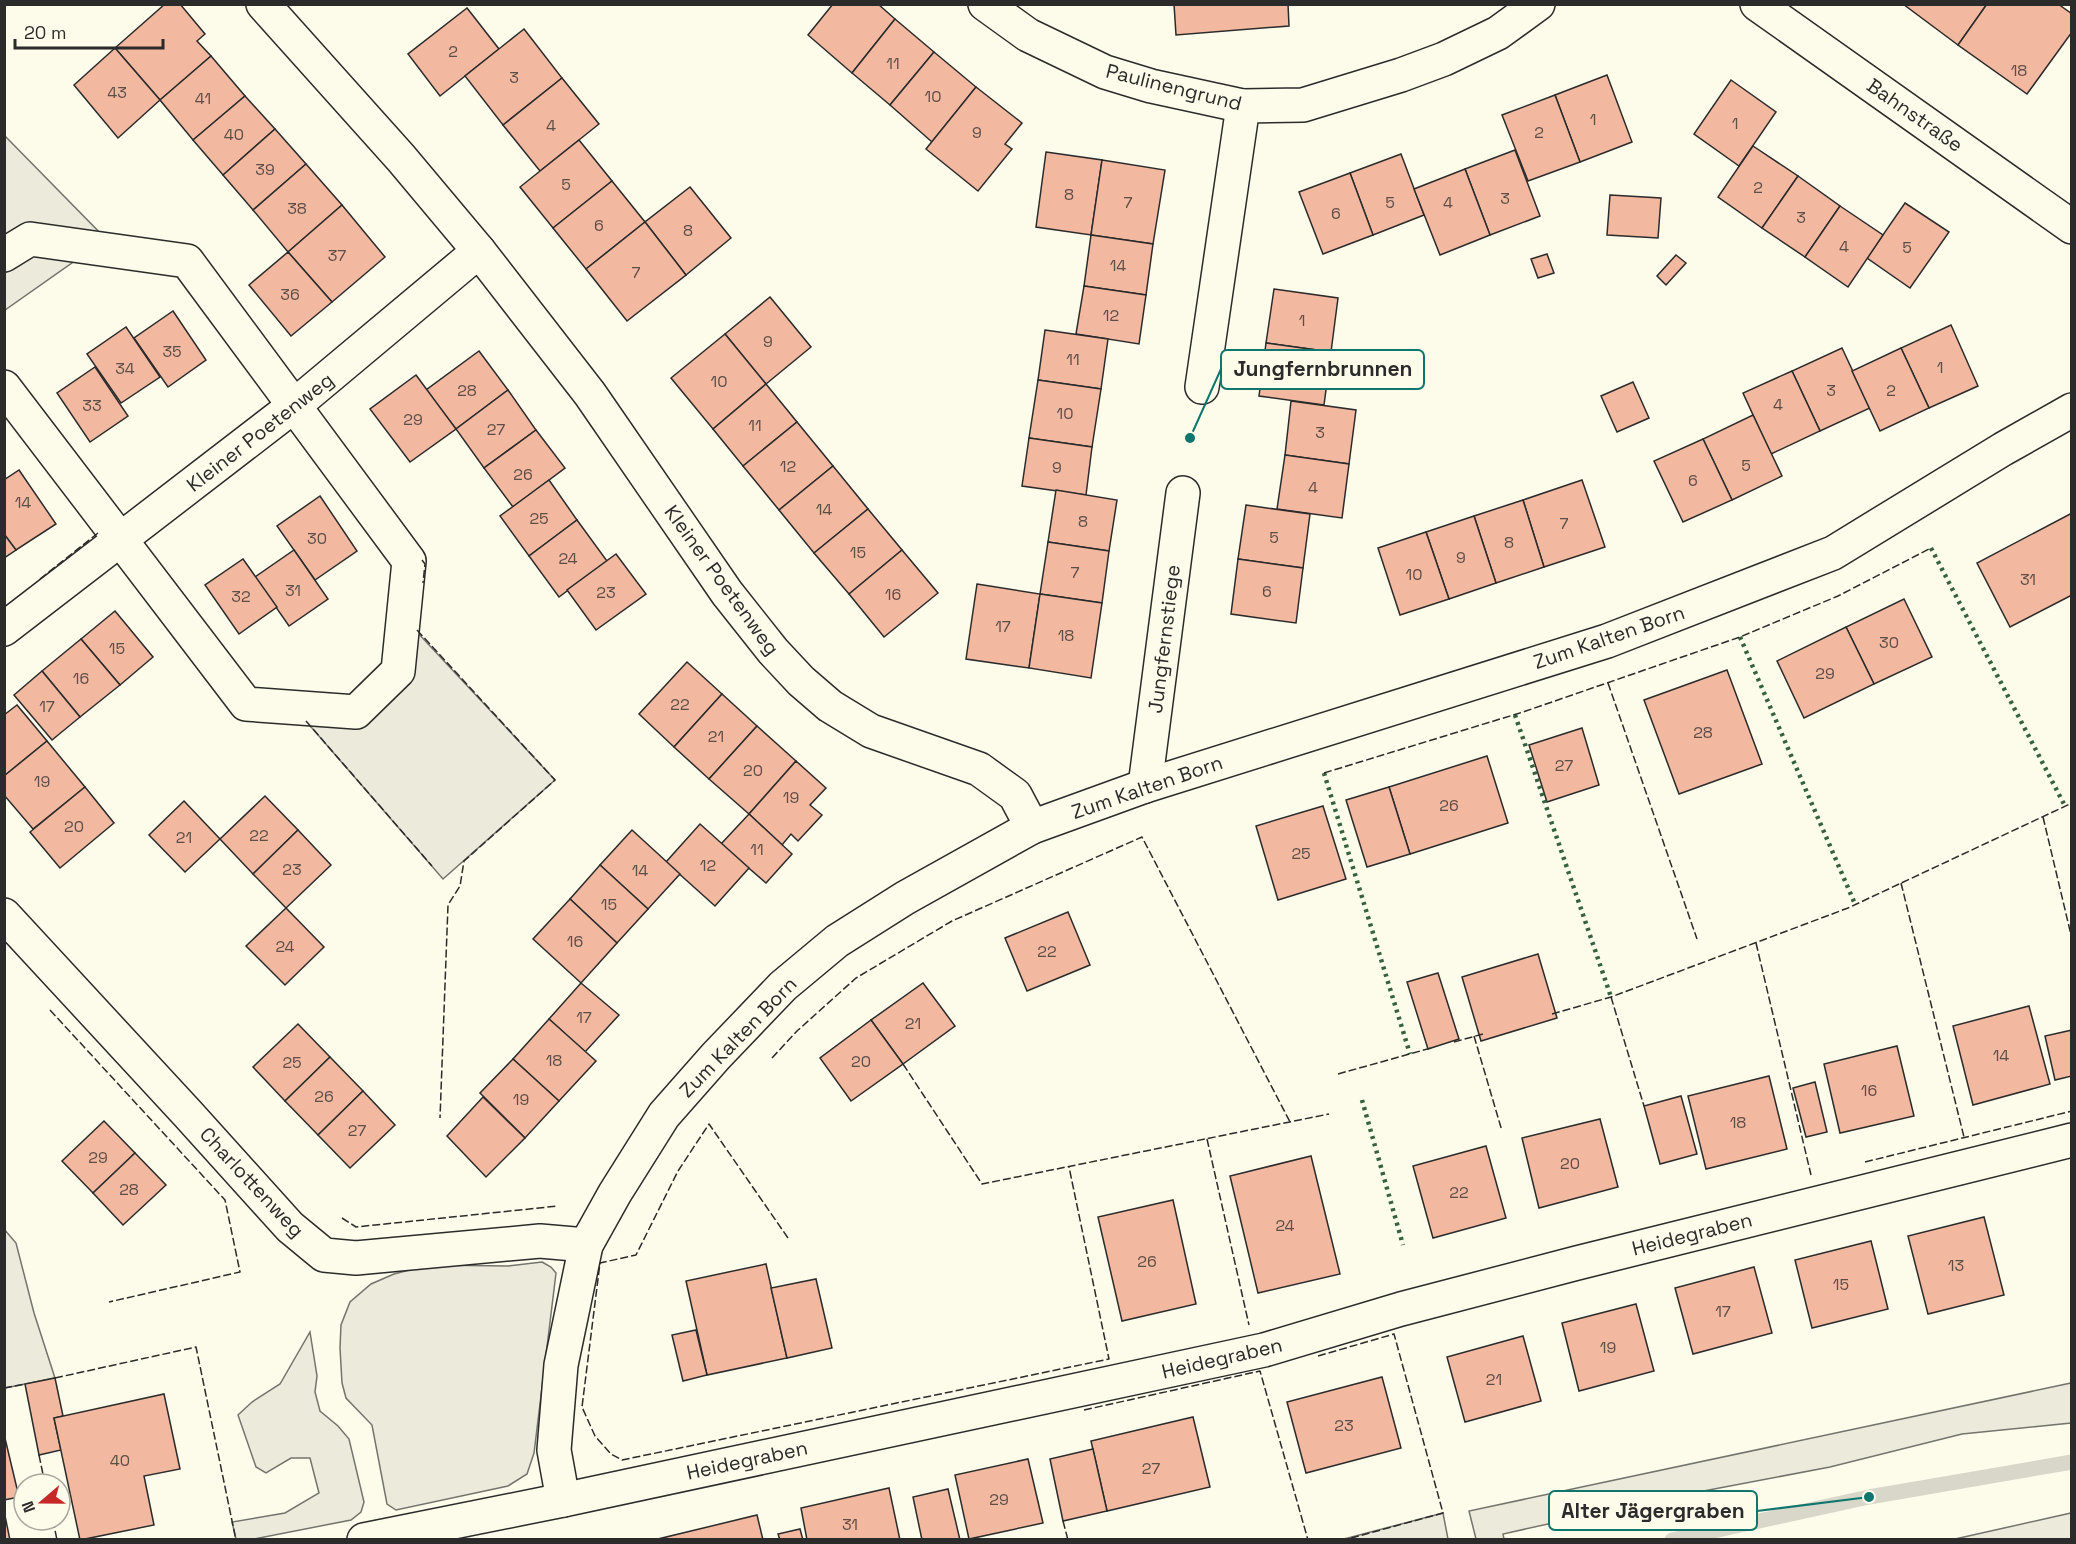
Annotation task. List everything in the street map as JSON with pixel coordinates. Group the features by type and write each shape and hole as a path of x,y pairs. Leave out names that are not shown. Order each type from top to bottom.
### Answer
{"street":[{"name":"Kleiner Poetenweg","path":"263,4 401,158 479,251 591,394 727,593 772,651 801,681 830,706 871,731 979,769 1015,795 1032,826"},
{"name":"Paulinengrund","path":"985,4 1028,35 1105,72 1151,86 1243,106 1303,105 1412,71 1444,59 1498,33 1538,4"},
{"name":"Bahnstraße","path":"1757,4 2072,227"},
{"path":"1202,387 1243,106"},
{"path":"4,255 30,239 187,261 409,561 398,671 356,712 246,704 4,387"},
{"name":"Kleiner Poetenweg","path":"121,540 295,405 479,251"},
{"name":"Zum Kalten Born","path":"563,1500 554,1450 561,1365 586,1245 615,1193 664,1115 783,986 837,941 905,898 1032,826 1144,786 1607,641 1833,553 2003,449 2072,410"},
{"name":"Jungfernstiege","path":"1144,786 1183,493"},
{"path":"4,629 121,540"},
{"name":"Charlottenweg","path":"4,915 290,1227 324,1255 356,1258 540,1241 586,1245"},
{"name":"Heidegraben","path":"364,1539 563,1500 1264,1350 1401,1309 1577,1263 2072,1140"}],"shaded area":[{"path":"4,135 106,239 5,310 4,310"},
{"path":"416,631 555,780 443,879 305,720 363,725 411,682"},
{"path":"4,1229 16,1243 34,1313 55,1378 5,1388"},
{"path":"542,1262 556,1273 534,1453 527,1474 508,1486 396,1510 387,1504 372,1425 346,1398 342,1383 341,1325 350,1302 371,1284 394,1274 429,1265 508,1266"},
{"path":"310,1332 317,1376 315,1392 320,1411 349,1439 364,1502 361,1512 351,1520 254,1539 236,1539 232,1522 285,1513 319,1493 310,1458 291,1458 266,1473 256,1467 238,1415 252,1402 280,1384"},
{"path":"2071,1383 2071,1423 1962,1434 1830,1467 1656,1500 1503,1534 1504,1539 1476,1539 1469,1511"},
{"path":"1443,1513 1448,1539 1344,1539"},
{"path":"2071,1513 2071,1539 1955,1539"}],"building":[{"path":"165,4 180,4 205,34 197,41 211,56 160,100 115,48"},
{"path":"833,4 878,4 895,19 852,73 808,35"},
{"path":"1174,4 1288,4 1289,26 1176,35"},
{"path":"1903,4 1987,4 1958,45"},
{"path":"1987,4 2058,4 2072,14 2072,32 2027,94 1958,45"},
{"path":"467,8 499,49 440,96 408,54"},
{"path":"895,19 934,52 890,105 852,73"},
{"path":"524,29 562,78 503,125 465,76"},
{"path":"115,48 160,100 118,138 74,85"},
{"path":"934,52 976,87 932,142 890,105"},
{"path":"211,56 245,96 193,140 160,100"},
{"path":"1607,75 1632,142 1580,162 1555,95"},
{"path":"562,78 599,124 540,171 503,125"},
{"path":"1731,80 1776,112 1739,166 1694,134"},
{"path":"976,87 1022,123 1005,144 1012,149 978,191 926,149"},
{"path":"1555,95 1580,162 1528,181 1502,115"},
{"path":"245,96 275,129 223,175 193,140"},
{"path":"275,129 306,164 253,210 223,175"},
{"path":"579,140 612,181 553,228 520,187"},
{"path":"1753,146 1798,176 1762,228 1718,197"},
{"path":"1515,150 1540,216 1490,235 1465,169"},
{"path":"1046,152 1102,160 1091,235 1036,227"},
{"path":"1401,154 1424,215 1373,235 1350,173"},
{"path":"1102,160 1165,170 1153,244 1091,235"},
{"path":"306,164 342,205 288,252 253,210"},
{"path":"1465,169 1490,235 1440,255 1414,189"},
{"path":"1350,173 1373,235 1323,254 1299,192"},
{"path":"1798,176 1840,206 1805,257 1762,228"},
{"path":"612,181 645,222 586,269 553,228"},
{"path":"690,187 731,238 686,275 645,222"},
{"path":"1610,195 1661,198 1658,238 1607,235"},
{"path":"1905,203 1949,232 1910,288 1867,258"},
{"path":"342,205 385,257 332,302 288,252"},
{"path":"1840,206 1883,235 1848,287 1805,257"},
{"path":"645,222 686,275 627,321 586,269"},
{"path":"1091,235 1153,244 1146,295 1084,286"},
{"path":"288,252 332,302 291,336 249,285"},
{"path":"1547,254 1554,273 1538,278 1531,259"},
{"path":"1676,255 1686,263 1666,285 1657,276"},
{"path":"1084,286 1146,295 1139,344 1076,334"},
{"path":"1274,289 1338,298 1331,352 1266,343"},
{"path":"770,297 811,347 766,384 725,334"},
{"path":"173,311 206,360 168,387 134,338"},
{"path":"1951,325 1978,386 1929,408 1901,348"},
{"path":"126,327 160,377 121,403 87,354"},
{"path":"1045,330 1108,339 1101,389 1038,380"},
{"path":"725,334 766,384 713,429 671,378"},
{"path":"1266,343 1331,352 1324,405 1259,396"},
{"path":"1842,348 1870,408 1820,431 1792,371"},
{"path":"1901,348 1929,408 1880,431 1852,371"},
{"path":"479,351 508,390 456,429 426,390"},
{"path":"95,367 128,416 90,442 57,393"},
{"path":"1792,371 1820,431 1771,454 1743,393"},
{"path":"416,375 456,429 410,462 370,409"},
{"path":"1038,380 1101,389 1092,447 1029,438"},
{"path":"1633,382 1649,418 1617,432 1601,396"},
{"path":"766,384 797,422 743,466 713,429"},
{"path":"508,390 536,430 484,468 456,429"},
{"path":"1291,401 1356,410 1349,464 1285,455"},
{"path":"1753,415 1782,476 1732,500 1703,439"},
{"path":"797,422 833,466 779,510 743,466"},
{"path":"536,430 565,468 513,507 484,468"},
{"path":"1029,438 1092,447 1086,495 1022,486"},
{"path":"1703,439 1732,500 1683,522 1654,461"},
{"path":"1285,455 1349,464 1342,518 1277,509"},
{"path":"833,466 868,509 814,553 779,510"},
{"path":"19,470 56,524 16,550 4,534 4,480"},
{"path":"549,480 577,520 529,556 500,516"},
{"path":"1582,480 1605,547 1544,567 1523,500"},
{"path":"1056,490 1117,500 1109,551 1048,542"},
{"path":"320,496 357,551 315,580 277,526"},
{"path":"1523,500 1544,567 1496,583 1474,516"},
{"path":"1246,505 1310,514 1303,568 1238,559"},
{"path":"868,509 902,550 849,594 814,553"},
{"path":"2072,513 2072,595 2010,627 1977,563"},
{"path":"1474,516 1496,583 1449,599 1426,532"},
{"path":"577,520 607,561 559,597 529,556"},
{"path":"1426,532 1449,599 1400,615 1378,548"},
{"path":"4,534 16,550 4,558"},
{"path":"1048,542 1109,551 1102,603 1040,594"},
{"path":"294,550 328,599 289,626 255,577"},
{"path":"902,550 938,593 884,637 849,594"},
{"path":"616,554 646,594 596,630 567,590"},
{"path":"243,559 277,607 239,634 205,585"},
{"path":"1238,559 1303,568 1296,623 1231,614"},
{"path":"977,584 1040,594 1029,668 966,659"},
{"path":"1040,594 1102,603 1091,678 1029,668"},
{"path":"1904,599 1932,657 1874,684 1846,627"},
{"path":"115,611 153,657 120,685 81,639"},
{"path":"1846,627 1874,684 1804,718 1777,661"},
{"path":"81,639 120,685 80,717 42,671"},
{"path":"687,662 722,694 674,747 639,714"},
{"path":"1727,670 1762,764 1679,794 1644,700"},
{"path":"42,671 80,717 52,740 14,695"},
{"path":"722,694 757,726 709,779 674,747"},
{"path":"17,705 47,741 4,776 4,715"},
{"path":"757,726 796,761 749,814 709,779"},
{"path":"1582,728 1599,785 1547,802 1529,745"},
{"path":"47,741 85,787 33,829 4,795 4,776"},
{"path":"1487,756 1508,823 1410,854 1389,787"},
{"path":"796,761 826,788 810,805 822,815 798,841 791,834 782,845 749,814"},
{"path":"85,787 114,823 60,868 30,832"},
{"path":"1389,787 1410,854 1367,867 1346,800"},
{"path":"265,796 298,830 253,874 220,839"},
{"path":"184,801 220,839 185,872 149,835"},
{"path":"1323,806 1346,879 1278,900 1256,826"},
{"path":"749,814 792,854 766,883 721,844"},
{"path":"700,824 749,868 715,906 666,862"},
{"path":"298,830 331,865 286,908 253,874"},
{"path":"632,830 680,874 648,909 600,865"},
{"path":"600,865 648,909 617,943 570,899"},
{"path":"570,899 617,943 581,983 533,939"},
{"path":"286,908 324,947 285,985 246,946"},
{"path":"1068,912 1090,965 1027,991 1005,938"},
{"path":"1538,954 1557,1018 1481,1041 1462,977"},
{"path":"1438,973 1459,1039 1428,1049 1407,982"},
{"path":"581,983 619,1015 585,1052 549,1019"},
{"path":"923,983 955,1026 903,1064 871,1020"},
{"path":"2029,1006 2050,1084 1973,1105 1953,1026"},
{"path":"549,1019 596,1061 559,1101 513,1059"},
{"path":"871,1020 903,1064 851,1101 820,1058"},
{"path":"298,1024 330,1057 285,1101 253,1067"},
{"path":"2072,1030 2072,1076 2055,1080 2045,1036"},
{"path":"1897,1046 1914,1116 1840,1133 1824,1064"},
{"path":"330,1057 363,1091 318,1135 285,1101"},
{"path":"513,1059 559,1101 525,1138 480,1093"},
{"path":"1769,1076 1787,1149 1706,1169 1688,1096"},
{"path":"1815,1082 1827,1132 1806,1137 1793,1088"},
{"path":"363,1091 395,1125 350,1168 318,1135"},
{"path":"1681,1096 1697,1154 1660,1164 1644,1106"},
{"path":"483,1097 525,1138 486,1177 447,1136"},
{"path":"1600,1119 1618,1187 1539,1208 1522,1138"},
{"path":"104,1121 135,1153 93,1193 62,1161"},
{"path":"1486,1146 1506,1218 1433,1238 1413,1166"},
{"path":"135,1153 166,1185 123,1225 93,1193"},
{"path":"1311,1156 1340,1274 1258,1293 1230,1176"},
{"path":"1173,1200 1196,1304 1122,1321 1098,1217"},
{"path":"1984,1217 2004,1295 1928,1314 1908,1236"},
{"path":"1871,1241 1888,1309 1812,1328 1795,1260"},
{"path":"766,1264 787,1358 707,1375 686,1281"},
{"path":"1754,1267 1772,1333 1693,1354 1675,1288"},
{"path":"816,1279 832,1348 787,1358 771,1288"},
{"path":"1636,1304 1654,1371 1579,1391 1562,1323"},
{"path":"696,1330 707,1375 683,1381 672,1335"},
{"path":"1523,1336 1541,1401 1465,1422 1447,1357"},
{"path":"1382,1377 1401,1448 1306,1473 1287,1402"},
{"path":"55,1378 63,1416 54,1418 61,1450 39,1455 25,1384"},
{"path":"164,1394 180,1469 144,1476 154,1525 80,1540 72,1502 72,1472 66,1472 54,1418"},
{"path":"1193,1417 1210,1487 1107,1511 1091,1441"},
{"path":"4,1434 13,1472 12,1498 4,1500"},
{"path":"1093,1449 1107,1511 1063,1521 1050,1459"},
{"path":"1028,1459 1043,1523 969,1539 955,1475"},
{"path":"889,1488 900,1540 807,1540 801,1508"},
{"path":"948,1489 960,1540 922,1540 913,1497"},
{"path":"4,1511 10,1540 4,1540"},
{"path":"757,1515 763,1540 658,1539"},
{"path":"800,1529 803,1540 780,1540 778,1534"}],"waterway":[{"path":"1672,1540 1869,1497 2072,1462"}],"hedge":[{"path":"1931,548 2065,806"},
{"path":"1740,637 1855,904"},
{"path":"1515,715 1611,997"},
{"path":"1324,773 1410,1054"},
{"path":"1362,1100 1403,1245"}],"fence":[{"path":"40,579 98,533"},
{"path":"1324,773 1523,712 1740,637 1838,596 1931,548"},
{"path":"422,560 425,564 423,583"},
{"path":"417,630 555,780 464,861 460,886 448,905 440,1118"},
{"path":"1608,683 1697,939"},
{"path":"306,721 432,866"},
{"path":"1552,1014 1611,997 1848,908 2072,803"},
{"path":"2043,817 2072,939"},
{"path":"772,1058 797,1031 856,978 952,921 1142,837 1290,1122"},
{"path":"1901,883 1964,1137"},
{"path":"1756,943 1811,1175"},
{"path":"1611,997 1644,1106"},
{"path":"50,1010 225,1200 240,1272 109,1302"},
{"path":"1454,1042 1483,1034"},
{"path":"1474,1036 1502,1131"},
{"path":"1338,1074 1431,1048"},
{"path":"903,1064 982,1184 1329,1114"},
{"path":"1865,1162 2072,1111"},
{"path":"788,1238 709,1124 678,1171 636,1255 600,1263 582,1407 595,1436 611,1454 622,1460 1109,1359 1069,1167"},
{"path":"1207,1139 1249,1325"},
{"path":"342,1218 356,1227 558,1206"},
{"path":"1318,1356 1394,1334 1443,1513 1344,1540"},
{"path":"55,1378 196,1347 236,1540"},
{"path":"1084,1410 1260,1371 1308,1540"},
{"path":"4,1388 25,1384"},
{"path":"39,1455 43,1472"},
{"path":"1063,1521 1068,1540"},
{"path":"55,1532 57,1540"}],"place":[{"name":"Jungfernbrunnen","path":"1190,438"},
{"name":"Alter Jägergraben","path":"1869,1497"}]}
